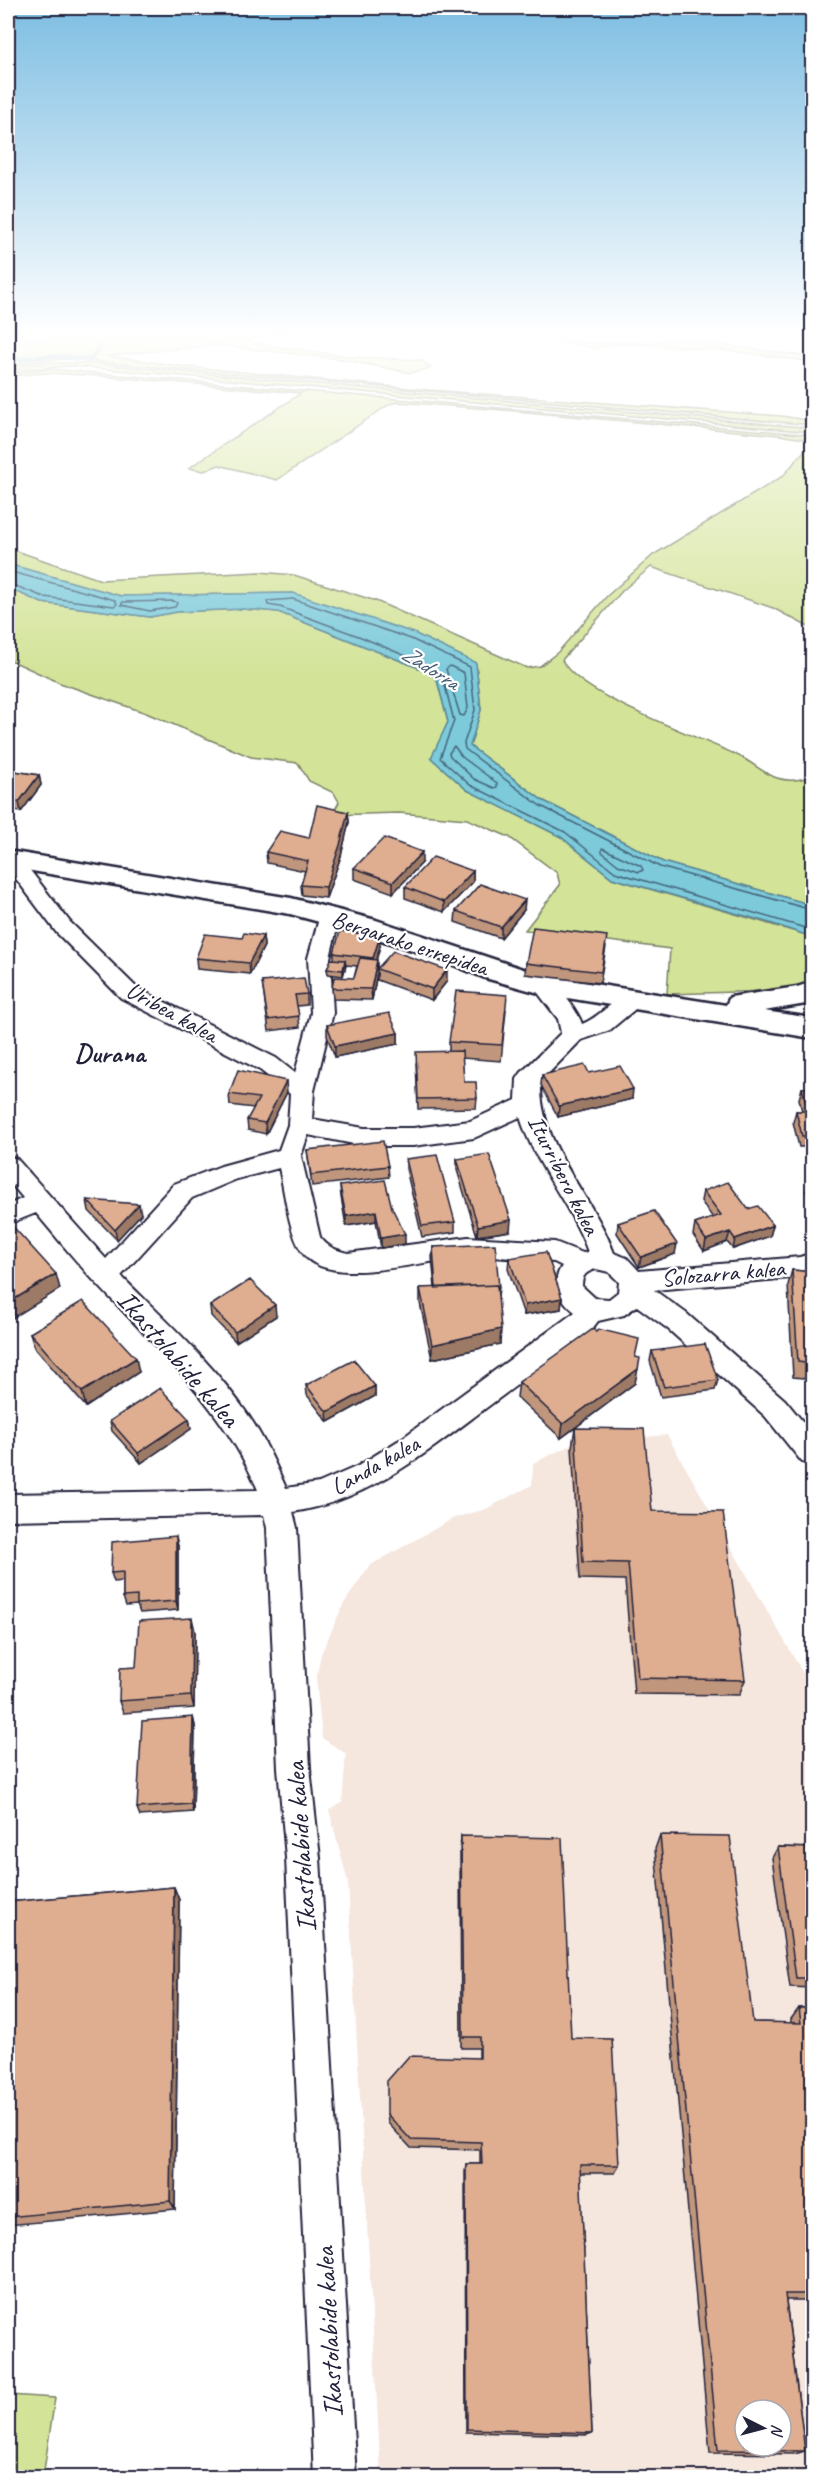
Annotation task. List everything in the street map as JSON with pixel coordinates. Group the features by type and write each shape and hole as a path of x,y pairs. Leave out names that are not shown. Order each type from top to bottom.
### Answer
{"street":[{"name":"Bergarako errepidea","path":"10,859 227,895 330,915 543,985 703,1009 808,1012"},
{"name":"Uribea kalea","path":"10,859 63,927 129,993 268,1064 302,1091"},
{"path":"330,915 319,958 322,1013 302,1091 300,1125 289,1156 308,1239 316,1251 327,1258 348,1263 468,1247 555,1251 569,1257 623,1268 633,1285 775,1407 813,1453"},
{"path":"543,985 569,1017 573,1035"},
{"name":"Iturribero kalea","path":"592,1262 598,1237 537,1131 528,1104 529,1079 573,1035 602,1025 632,1000"},
{"path":"300,1125 364,1137 413,1137 474,1129 528,1104"},
{"name":"Ikastolabide kalea","path":"106,1276 183,1191 230,1172 289,1156"},
{"name":"Ikastolabide kalea","path":"8,1165 106,1276 222,1398 240,1424 278,1502 282,1528 294,1768 303,1858 335,2478"},
{"path":"8,1215 40,1200"},
{"path":"592,1262 568,1277 568,1286 577,1301 592,1309 616,1308 630,1297 633,1285"},
{"name":"Solozarra kalea","path":"633,1285 802,1267 813,1263"},
{"name":"Landa kalea","path":"8,1507 278,1502 322,1495 368,1475 411,1448 583,1321 592,1309"}],"shaded area":[{"path":"667,1435 812,1689 812,2477 381,2477 348,1882 329,1810 342,1803 346,1754 322,1738 316,1679 321,1654 343,1605 369,1566 454,1518 486,1509 532,1485 533,1463 575,1443"}],"green space":[{"path":"217,449 323,449 277,480 219,465 204,471 189,468"},
{"path":"806,449 812,449 812,629 773,608 651,567 623,590 562,660 573,674 616,702 741,757 772,776 791,780 812,776 812,905 663,862 542,800 470,746 481,710 476,664 293,593 121,596 8,564 8,548 101,580 260,572 294,575 376,601 527,668 540,666 558,652 607,596 653,555 783,476"},
{"path":"8,588 42,603 150,617 177,612 243,609 278,612 429,672 437,680 448,722 432,758 467,790 561,837 612,878 812,937 812,977 808,983 773,991 667,994 670,949 525,930 560,885 557,873 509,837 467,819 399,813 332,815 339,802 334,793 309,781 298,763 251,757 146,713 60,683 8,659"},
{"path":"8,2395 55,2398 43,2477 8,2477"}],"water":[{"name":"Zadorra","path":"8,564 121,596 293,593 414,633 476,663 481,710 470,746 542,800 663,862 812,905 812,937 612,878 561,837 467,790 431,758 448,722 437,680 429,672 278,612 243,609 177,612 150,617 42,603 8,588"}],"building":[{"path":"8,770 39,775 19,802 8,800"},
{"path":"317,805 348,812 326,887 301,885 308,861 266,852 280,831 309,838"},
{"path":"384,838 422,852 393,882 354,868"},
{"path":"433,857 473,871 444,902 405,887"},
{"path":"480,884 525,900 501,927 456,911"},
{"path":"533,927 607,936 601,972 526,963"},
{"path":"340,931 380,936 373,958 334,953"},
{"path":"244,933 263,936 249,963 196,958 205,934 242,938"},
{"path":"393,951 447,970 432,989 377,969"},
{"path":"360,958 377,960 371,989 332,988 334,977 354,978"},
{"path":"331,959 345,960 343,970 327,969"},
{"path":"304,978 307,994 295,995 299,1016 268,1020 262,982"},
{"path":"456,991 507,995 502,1045 449,1042"},
{"path":"389,1013 398,1033 335,1046 327,1025"},
{"path":"462,1051 464,1082 476,1082 477,1098 418,1099 416,1052"},
{"path":"585,1065 589,1073 620,1066 633,1089 559,1106 542,1075"},
{"path":"238,1070 286,1081 265,1123 247,1120 259,1098 229,1094"},
{"path":"802,1088 813,1088 813,1136 802,1136 796,1111 808,1111"},
{"path":"383,1141 388,1166 311,1175 307,1150"},
{"path":"489,1154 511,1220 478,1226 457,1159"},
{"path":"437,1155 455,1222 422,1226 406,1159"},
{"path":"385,1180 392,1208 405,1234 381,1238 376,1211 346,1216 340,1186"},
{"path":"728,1182 748,1209 758,1206 773,1225 735,1239 730,1232 706,1240 695,1224 721,1215 703,1191"},
{"path":"87,1200 139,1204 115,1230"},
{"path":"654,1211 677,1244 641,1257 618,1223"},
{"path":"8,1221 56,1274 8,1303"},
{"path":"495,1244 499,1287 497,1285 436,1288 433,1247"},
{"path":"546,1252 562,1298 525,1305 509,1258"},
{"path":"792,1270 813,1272 813,1364 798,1362"},
{"path":"250,1280 275,1305 235,1332 210,1306"},
{"path":"497,1285 501,1329 432,1345 420,1288"},
{"path":"83,1301 136,1358 82,1392 30,1333"},
{"path":"593,1329 596,1332 598,1329 639,1339 635,1357 640,1358 638,1369 563,1424 519,1382"},
{"path":"705,1344 718,1380 664,1387 652,1351"},
{"path":"354,1360 375,1386 327,1412 306,1385"},
{"path":"160,1388 189,1419 138,1453 110,1421"},
{"path":"575,1428 644,1429 652,1511 723,1512 745,1680 638,1678 628,1563 583,1562"},
{"path":"176,1536 176,1601 137,1604 137,1596 123,1597 123,1572 111,1573 112,1542"},
{"path":"192,1618 191,1696 119,1701 120,1668 136,1667 139,1621"},
{"path":"193,1717 191,1804 137,1808 142,1721"},
{"path":"660,1835 730,1836 753,2022 801,2023 799,2008 813,2008 813,2294 785,2294 805,2451 793,2451 793,2398 733,2398 733,2450 718,2450"},
{"path":"461,1836 562,1838 571,2038 612,2039 619,2165 580,2165 592,2433 467,2429 466,2164 482,2164 481,2142 411,2140 387,2114 387,2081 409,2056 480,2058 480,2037 463,2037"},
{"path":"778,1847 813,1848 813,1978 796,1978"},
{"path":"174,1887 170,2201 8,2217 8,1902"}],"district":[{"name":"Durana","path":"110,1053"}]}
